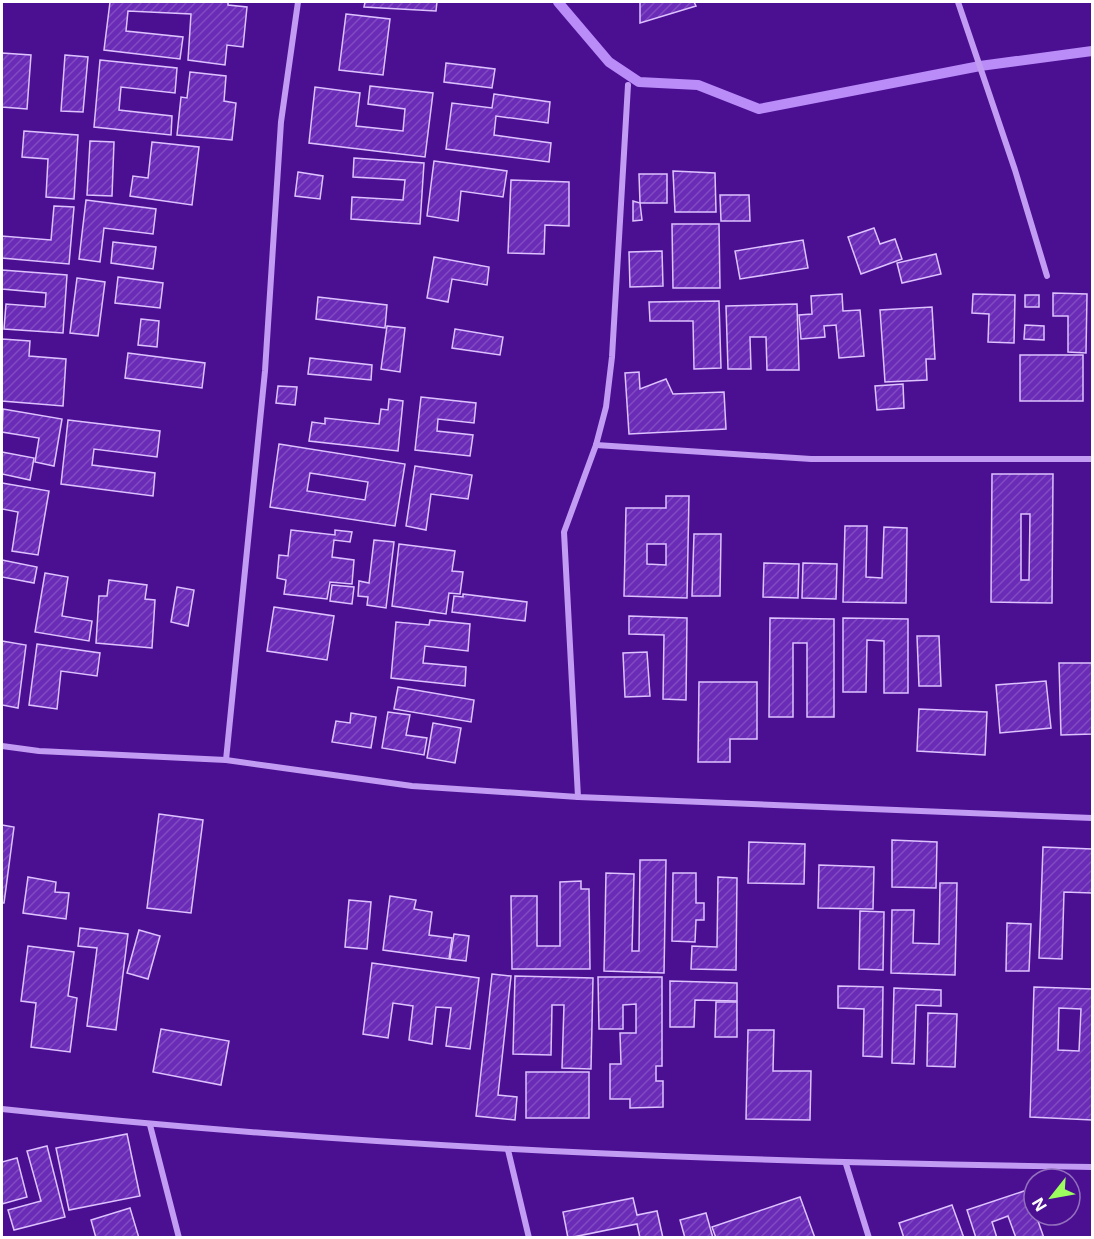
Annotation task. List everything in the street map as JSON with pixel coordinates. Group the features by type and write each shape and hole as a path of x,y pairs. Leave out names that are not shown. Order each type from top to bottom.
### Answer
{"street":[{"path":"226,760 265,371 281,122 298,2"},
{"path":"958,2 1015,170 1047,276"},
{"path":"578,797 564,532 596,446 606,407 612,357 628,85"},
{"path":"596,446 810,459 1092,459"},
{"path":"2,746 39,752 226,760 412,786 578,797 1092,818"},
{"path":"2,1108 150,1125 508,1150 846,1164 1092,1167"},
{"path":"150,1125 179,1238"},
{"path":"508,1150 529,1238"},
{"path":"846,1164 869,1238"}],"building":[{"path":"110,2 228,2 228,5 247,7 243,47 227,45 225,65 188,60 191,14 128,11 126,31 183,37 180,59 104,50"},
{"path":"365,2 437,2 436,11 364,7"},
{"path":"640,2 694,2 696,6 640,23"},
{"path":"346,14 390,19 383,75 339,70"},
{"path":"2,53 31,55 27,109 2,107"},
{"path":"65,55 88,57 83,112 61,111"},
{"path":"100,60 177,68 175,93 121,87 119,110 172,116 171,135 94,127"},
{"path":"446,63 495,69 492,88 444,82"},
{"path":"190,72 226,76 224,101 236,103 232,140 177,135 181,97 187,98"},
{"path":"370,86 433,93 425,157 309,143 315,87 360,93 356,126 403,131 405,109 368,104"},
{"path":"494,94 550,102 548,123 496,116 494,135 551,143 549,162 446,149 452,103 492,108"},
{"path":"24,131 78,135 74,199 46,197 48,159 22,157"},
{"path":"90,141 114,142 112,196 87,195"},
{"path":"152,142 199,147 192,205 130,196 133,176 148,178"},
{"path":"354,158 424,163 420,224 351,219 352,197 403,200 405,180 353,177"},
{"path":"434,161 507,171 503,197 461,191 458,221 427,216"},
{"path":"673,171 715,173 716,212 675,212"},
{"path":"298,172 323,176 320,199 295,196"},
{"path":"639,174 667,174 667,203 640,203"},
{"path":"511,180 569,182 569,226 545,225 544,254 508,253"},
{"path":"720,195 749,195 750,221 721,221"},
{"path":"86,200 156,209 153,234 104,228 100,262 79,259"},
{"path":"633,201 640,203 642,220 633,221"},
{"path":"54,206 74,207 69,264 2,258 2,236 51,240"},
{"path":"672,224 719,224 720,288 673,288"},
{"path":"874,228 880,244 895,239 902,259 861,274 848,237"},
{"path":"803,240 808,268 740,279 735,251"},
{"path":"113,242 156,247 153,269 111,263"},
{"path":"662,251 663,286 630,287 629,252"},
{"path":"936,254 941,274 902,283 897,263"},
{"path":"434,257 489,267 487,285 452,279 448,302 427,298"},
{"path":"2,270 67,275 63,333 4,329 6,304 45,307 46,293 2,289"},
{"path":"118,277 163,283 160,308 115,303"},
{"path":"77,278 105,282 98,336 70,333"},
{"path":"1053,293 1087,294 1086,353 1068,352 1068,316 1053,316"},
{"path":"842,294 843,311 860,310 864,356 839,358 836,325 824,326 825,337 801,339 799,315 812,314 811,296"},
{"path":"973,294 1015,295 1014,343 988,342 989,314 972,313"},
{"path":"1025,295 1039,295 1039,307 1025,307"},
{"path":"318,297 387,305 385,328 316,319"},
{"path":"719,301 721,368 694,369 693,321 650,321 649,302"},
{"path":"797,304 799,370 767,370 766,337 750,337 751,369 728,369 726,306"},
{"path":"932,307 935,359 926,359 927,380 885,382 880,310"},
{"path":"141,319 159,321 157,347 138,345"},
{"path":"1025,325 1044,326 1044,340 1024,339"},
{"path":"387,326 405,328 400,372 381,369"},
{"path":"455,329 503,337 500,355 452,348"},
{"path":"2,339 30,341 29,356 66,359 63,406 2,401"},
{"path":"128,353 205,363 202,388 125,378"},
{"path":"1020,355 1083,355 1083,401 1020,401"},
{"path":"310,358 372,365 371,380 308,374"},
{"path":"639,372 640,389 666,379 673,394 724,392 726,429 629,434 625,373"},
{"path":"903,384 904,408 877,410 875,386"},
{"path":"278,386 297,387 295,405 276,403"},
{"path":"421,397 476,403 474,423 438,419 437,431 473,435 470,456 415,450"},
{"path":"389,399 403,401 398,451 309,441 312,422 325,424 325,418 379,424 381,409 388,410"},
{"path":"3,409 62,419 54,466 35,462 39,438 2,432"},
{"path":"68,420 160,431 157,457 94,449 92,465 155,473 153,496 61,484"},
{"path":"279,444 405,464 395,526 270,507","holes":["310,473 368,482 365,500 307,491"]},
{"path":"2,452 34,458 30,480 2,474"},
{"path":"415,466 472,475 468,499 431,494 426,530 406,526"},
{"path":"992,474 1053,474 1052,603 991,602","holes":["1021,514 1030,514 1029,580 1021,580"]},
{"path":"2,483 49,491 38,555 12,551 18,512 2,509"},
{"path":"666,496 689,496 687,598 624,596 626,508 666,508","holes":["647,544 666,544 666,565 647,564"]},
{"path":"845,526 867,526 866,577 882,578 884,527 907,528 906,603 843,602"},
{"path":"291,530 335,535 335,530 352,532 350,542 334,540 332,557 354,560 352,584 330,582 327,599 284,594 286,580 277,578 279,555 288,556"},
{"path":"694,534 721,534 720,596 692,596"},
{"path":"374,540 394,542 386,608 367,605 368,597 358,596 359,581 369,583"},
{"path":"399,544 455,551 452,571 463,572 460,594 449,593 446,614 392,606"},
{"path":"2,560 37,567 34,583 2,577"},
{"path":"764,563 799,564 798,598 763,597"},
{"path":"803,563 837,564 836,599 802,598"},
{"path":"45,573 68,577 62,616 92,621 89,641 35,632"},
{"path":"109,580 147,585 145,599 155,600 152,648 96,643 99,596 107,596"},
{"path":"332,585 354,587 352,604 330,601"},
{"path":"177,587 194,590 188,626 171,622"},
{"path":"463,594 527,602 525,621 452,612 454,596 463,597"},
{"path":"274,607 334,616 327,660 267,651"},
{"path":"629,616 687,618 686,700 663,699 664,635 629,634"},
{"path":"770,618 834,619 834,717 807,717 807,643 793,643 793,717 769,717"},
{"path":"843,618 908,619 908,693 884,693 884,641 867,640 866,692 843,692"},
{"path":"430,620 470,624 468,651 425,646 423,663 466,667 465,686 391,678 396,622 429,625"},
{"path":"917,636 939,636 941,686 919,686"},
{"path":"2,641 26,645 18,708 2,705"},
{"path":"37,644 100,653 97,676 61,671 57,709 29,705"},
{"path":"647,652 650,696 625,697 623,653"},
{"path":"1059,663 1092,663 1092,734 1061,735"},
{"path":"1046,681 1051,728 1000,733 996,685"},
{"path":"699,682 757,682 757,739 730,739 730,762 698,762"},
{"path":"398,687 474,700 471,722 394,709"},
{"path":"919,709 987,712 985,755 917,751"},
{"path":"388,712 410,715 406,735 427,738 424,755 382,748"},
{"path":"351,713 376,717 371,748 332,742 336,721 350,723"},
{"path":"433,723 461,728 455,763 427,758"},
{"path":"159,814 203,820 191,913 147,908"},
{"path":"2,825 14,827 4,903 2,903"},
{"path":"892,840 937,842 936,888 892,887"},
{"path":"749,842 805,844 804,884 748,883"},
{"path":"1043,847 1092,849 1092,893 1064,892 1062,959 1039,958"},
{"path":"640,860 666,860 664,973 604,971 606,873 634,874 632,951 639,951"},
{"path":"819,865 874,867 873,909 818,908"},
{"path":"673,873 696,873 696,903 704,903 704,920 696,920 695,942 672,941"},
{"path":"28,877 56,882 55,892 69,893 66,919 23,913"},
{"path":"718,877 737,878 736,970 691,969 692,946 717,947"},
{"path":"581,881 581,889 589,889 590,969 512,969 511,896 537,896 537,946 560,946 560,882"},
{"path":"940,883 957,883 955,975 891,973 892,910 914,910 913,943 939,944"},
{"path":"390,896 416,900 414,909 432,912 429,935 452,938 449,959 383,950"},
{"path":"349,900 371,902 367,949 345,947"},
{"path":"860,911 884,912 883,970 859,969"},
{"path":"1007,923 1031,924 1029,971 1006,971"},
{"path":"80,928 128,934 116,1030 87,1026 97,948 78,946"},
{"path":"139,930 160,936 148,979 127,973"},
{"path":"454,934 469,936 466,961 450,959"},
{"path":"28,946 74,952 68,996 77,998 70,1052 31,1047 36,1003 21,1001"},
{"path":"372,963 479,978 470,1049 446,1046 451,1008 436,1007 432,1044 409,1040 413,1006 393,1003 388,1038 363,1034"},
{"path":"492,974 511,976 498,1095 517,1097 515,1120 476,1116"},
{"path":"515,976 593,978 591,1069 562,1068 564,1005 552,1005 551,1055 513,1054"},
{"path":"598,977 662,977 662,1066 656,1066 656,1081 663,1081 663,1107 630,1108 630,1099 610,1099 610,1064 621,1064 620,1033 636,1033 636,1004 623,1005 623,1029 599,1029"},
{"path":"670,981 737,983 737,1001 695,1000 694,1027 670,1027"},
{"path":"838,986 883,987 882,1057 863,1056 864,1009 838,1008"},
{"path":"1034,987 1092,989 1092,1120 1030,1117","holes":["1059,1008 1081,1009 1079,1051 1058,1050"]},
{"path":"894,988 941,990 941,1006 916,1005 914,1064 892,1063"},
{"path":"716,1002 737,1002 737,1037 715,1037"},
{"path":"928,1013 957,1014 955,1067 927,1066"},
{"path":"161,1029 229,1041 221,1085 153,1072"},
{"path":"748,1030 774,1030 773,1071 811,1071 810,1120 746,1119"},
{"path":"526,1072 589,1072 589,1118 526,1118"},
{"path":"127,1134 140,1196 69,1210 56,1148"},
{"path":"47,1146 65,1217 14,1230 8,1210 41,1201 27,1151"},
{"path":"17,1158 27,1197 2,1204 2,1162"},
{"path":"1022,1192 1022,1227 1040,1227 1044,1238 1016,1238 1008,1216 992,1222 997,1238 976,1238 967,1210"},
{"path":"800,1197 815,1238 716,1238 712,1227"},
{"path":"633,1198 637,1215 657,1211 663,1238 640,1238 637,1224 568,1238 563,1212"},
{"path":"952,1205 964,1238 904,1238 899,1223"},
{"path":"130,1208 139,1238 96,1238 91,1220"},
{"path":"706,1213 713,1238 685,1238 680,1220"}],"waterway":[{"path":"558,2 609,62 639,82 698,85 759,109 980,66 1092,51"}]}
